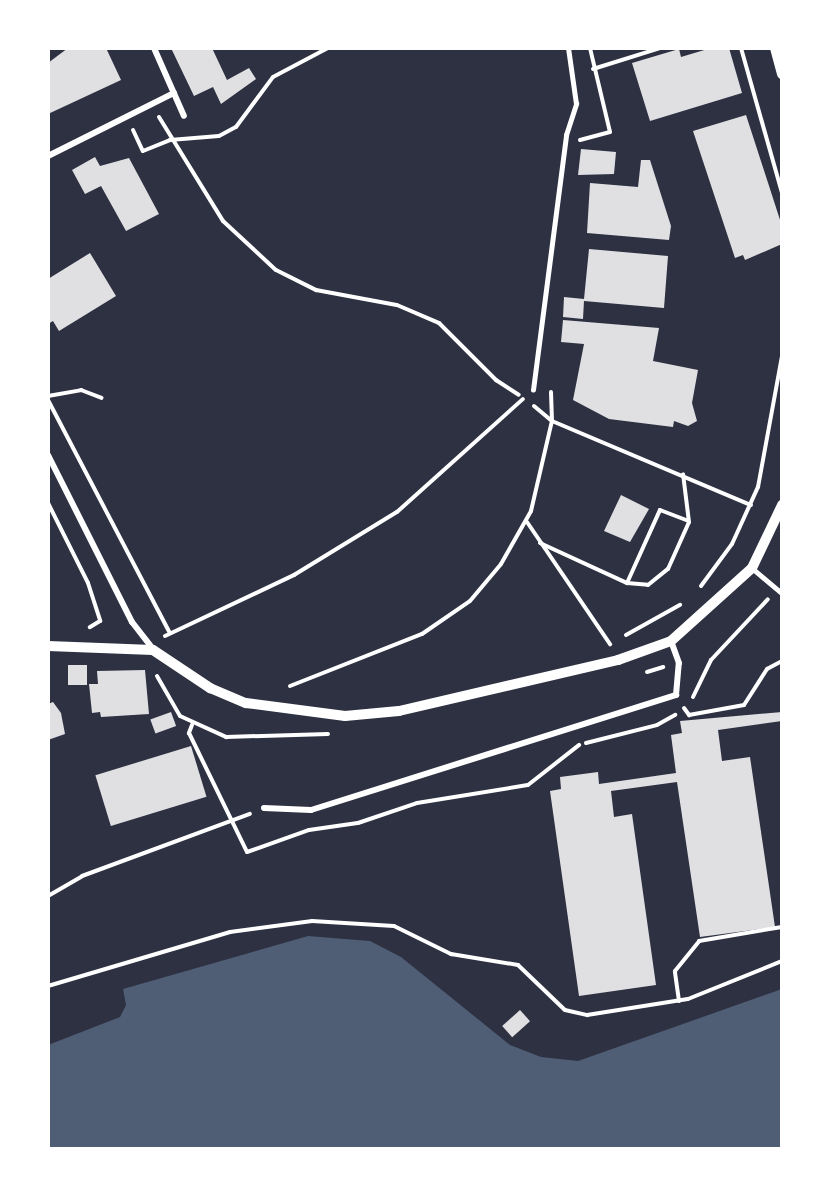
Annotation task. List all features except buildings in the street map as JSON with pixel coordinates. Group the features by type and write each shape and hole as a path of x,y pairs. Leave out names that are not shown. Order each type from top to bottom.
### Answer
{"street":[{"path":"154,48 184,116"},
{"path":"775,48 782,74"},
{"path":"48,156 174,93"},
{"path":"48,455 132,622 153,650 231,699 345,716 495,690 637,655 671,641 752,568 782,506"},
{"path":"264,808 311,810 676,695 679,663 671,641"},
{"path":"48,646 153,650"}],"lane":[{"path":"533,390 566,135 576,104 569,77 568,48"},
{"path":"752,568 782,593"}],"path":[{"path":"122,135 133,129 143,151 170,140 219,136 236,127 273,77 328,48"},
{"path":"576,151 577,140 610,132 590,48"},
{"path":"569,77 660,48"},
{"path":"741,48 782,193"},
{"path":"152,103 170,140 223,221 276,270 315,290 397,305 439,323 496,380 524,398 552,422 683,474 751,505"},
{"path":"697,592 732,544 751,505 772,428 782,356"},
{"path":"290,686 422,634 470,601 526,522 552,422 551,386"},
{"path":"102,398 81,390 48,398 169,631"},
{"path":"153,650 169,631 294,575 397,512 533,390"},
{"path":"540,543 627,583 648,585 668,569 689,522 683,474"},
{"path":"48,503 88,583 100,621 84,629"},
{"path":"627,583 660,510 689,522"},
{"path":"526,522 609,641 688,598"},
{"path":"192,725 189,733 221,789 231,821 247,852 309,830 358,823 417,803 512,790 528,785 576,746 657,725 685,709 711,660 776,588"},
{"path":"676,695 689,715 744,705 767,669 782,661"},
{"path":"151,669 180,716 192,725 226,737 341,732"},
{"path":"48,896 81,876 264,808"},
{"path":"48,986 273,922 357,921 394,926 451,954 518,965 566,1010 587,1015 679,1001 782,961"},
{"path":"679,1001 675,971 699,941 782,927"}],"water":[{"path":"308,936 370,941 401,957 510,1045 541,1057 578,1061 782,989 782,1149 48,1149 48,1045 120,1017 126,1005 123,989"}]}
